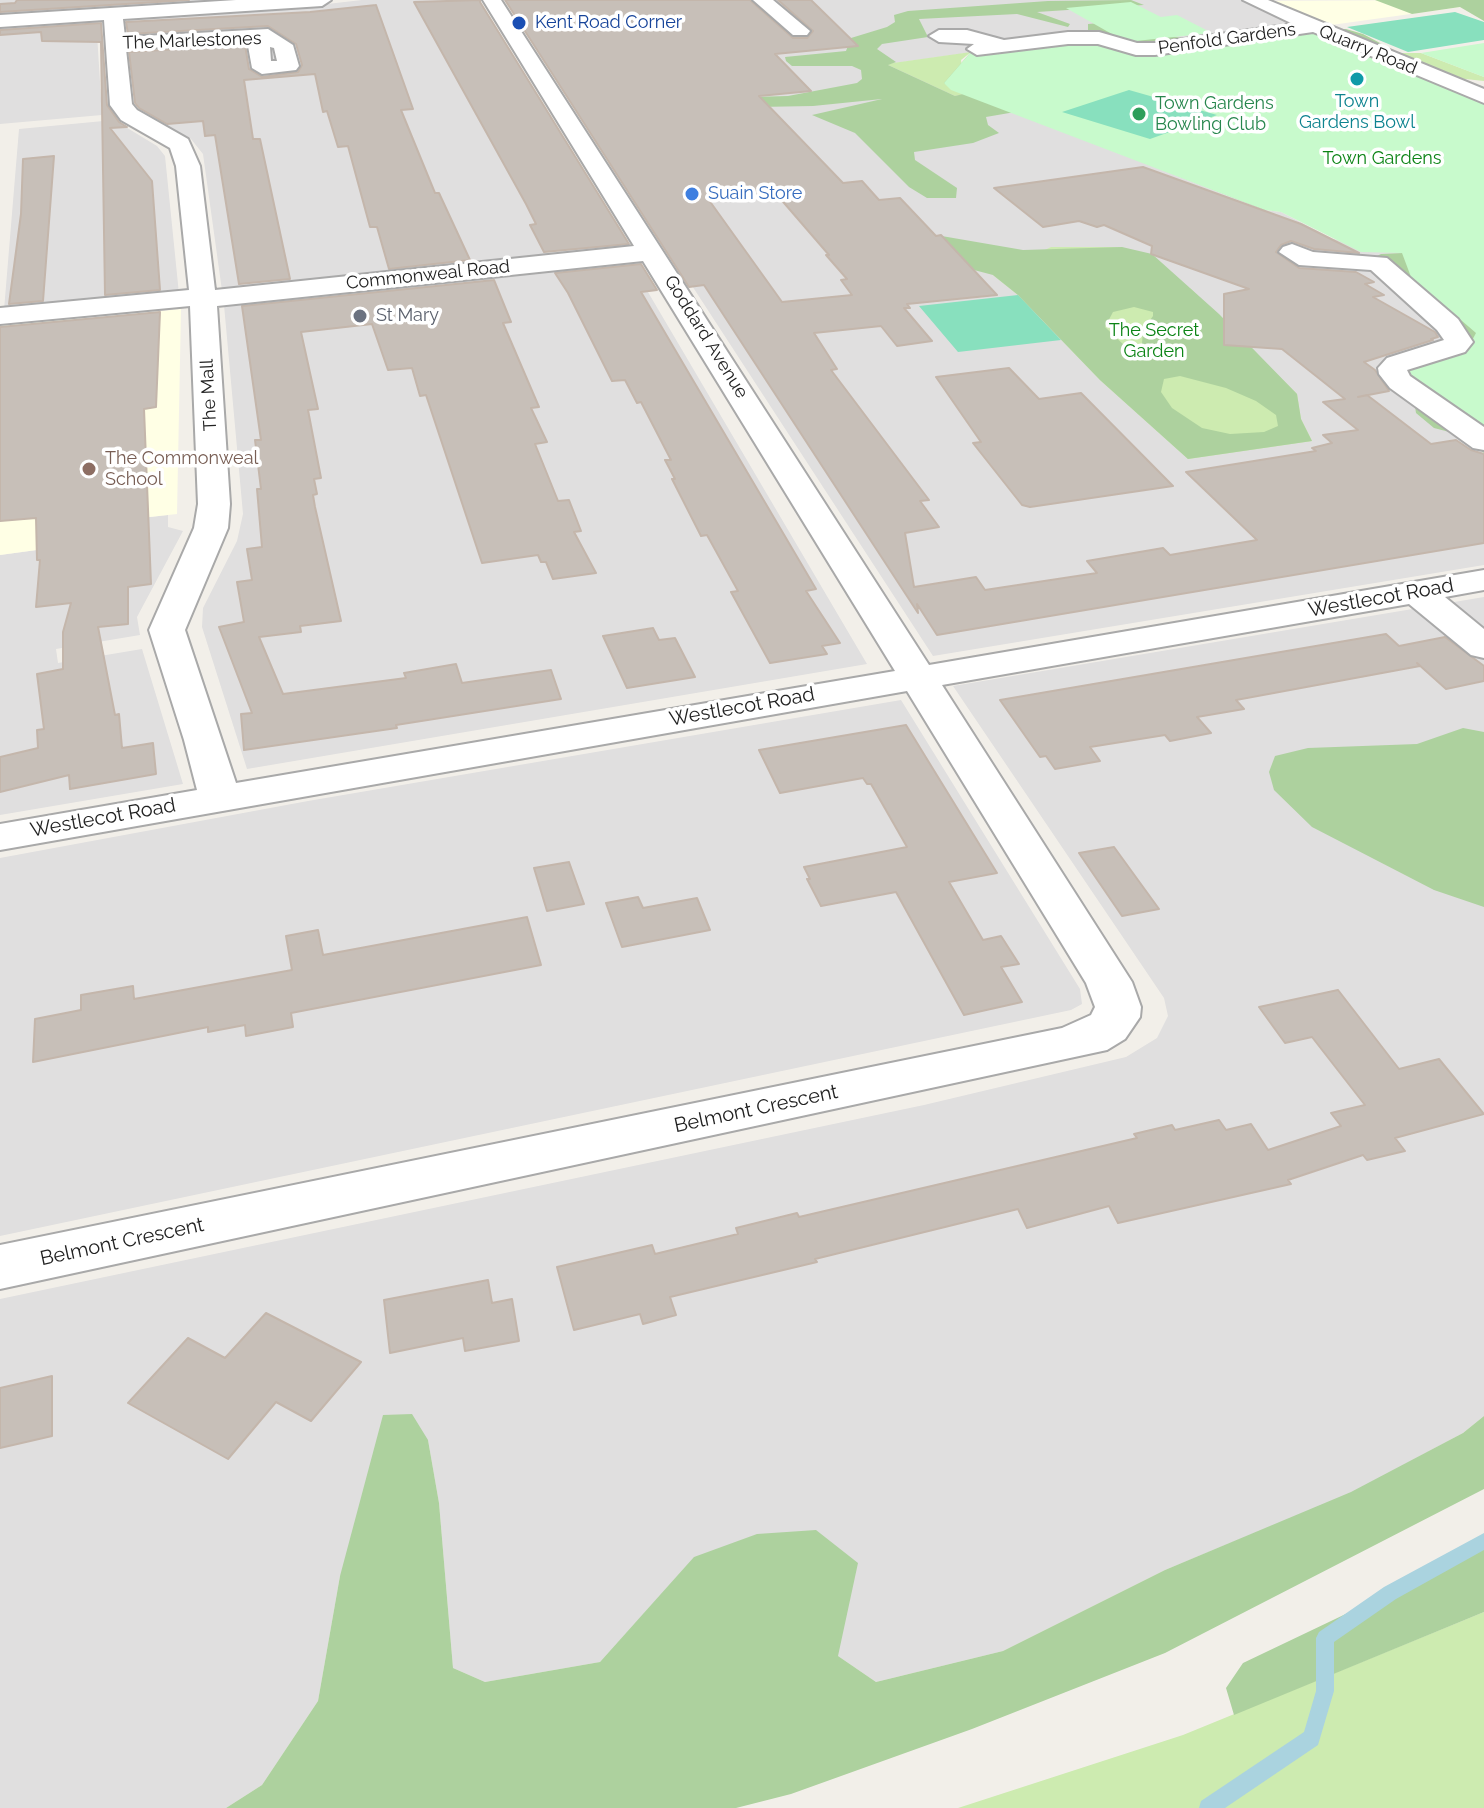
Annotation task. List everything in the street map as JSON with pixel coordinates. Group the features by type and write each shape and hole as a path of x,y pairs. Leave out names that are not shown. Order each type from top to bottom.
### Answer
{"street":[{"path":"0,21 322,0"},
{"name":"Goddard Avenue","path":"492,0 917,676"},
{"path":"762,0 800,31"},
{"name":"Quarry Road","path":"1252,0 1484,97"},
{"name":"The Mall","path":"113,12 119,96 125,111 177,141 184,150 203,298 213,513 211,528 167,630 204,740 219,797"},
{"name":"Penfold Gardens","path":"977,49 1054,38 1086,38 1145,50 1311,27"},
{"name":"The Marlestones","path":"114,44 268,35 269,40"},
{"name":"Penfold Gardens","path":"939,36 967,36 1001,45"},
{"name":"Commonweal Road","path":"0,316 652,252"},
{"path":"1292,252 1308,260 1378,263 1448,325 1459,342 1455,346 1392,368 1408,388 1484,441"},
{"name":"Westlecot Road","path":"0,837 1484,580"},
{"path":"1416,592 1484,647"},
{"name":"Belmont Crescent","path":"0,1267 1046,1049 1090,1038 1108,1027 1116,1017 1118,1007 1109,982 917,676"}],"shaded area":[{"path":"0,0 236,0 0,16"},
{"path":"362,0 476,0 867,664 247,769 202,627 203,608 237,541 243,514 224,305 203,154 191,139 141,110 133,82 128,20 193,10 292,8"},
{"path":"506,0 1246,0 1313,30 1147,52 1067,39 888,64 1265,210 1281,212 1333,239 1403,253 1466,321 1484,433 1484,565 933,656"},
{"path":"1449,0 1461,7 1324,26 1264,1"},
{"path":"96,17 102,115 0,124 0,25"},
{"path":"114,120 157,146 165,156 179,294 4,310 19,129"},
{"name":"The Commonweal School","path":"181,309 177,514 68,526 66,546 0,555 0,320 78,312 79,320"},
{"path":"168,515 168,527 183,531 137,617 140,635 56,649 58,663 142,649 183,784 0,815 0,555 66,546 68,526"},
{"path":"1484,597 1484,1416 1463,1433 1351,1493 1165,1570 1003,1651 876,1682 694,1558 600,1662 485,1682 453,1668 439,1503 428,1440 340,1576 318,1701 262,1785 226,1808 0,1808 0,1299 924,1105 1126,1057 1157,1038 1168,1016 1164,998 953,686"},
{"path":"901,700 1080,989 1082,1004 1071,1010 0,1236 0,858 308,801"}],"green space":[{"name":"Town Gardens","path":"1131,0 1144,5 1037,12 1070,24 1068,27 1017,14 919,19 928,37 882,44 877,49 896,62 888,65 955,96 963,94 944,83 971,52 1046,42 1088,31 1088,24 1100,23 1187,39 1346,29 1363,34 1399,53 1484,132 1484,453 1461,435 1434,428 1416,413 1414,400 1377,372 1382,366 1436,345 1447,334 1373,258 1381,254 1403,253 1363,209 1265,210 1015,112 986,117 988,125 999,133 973,143 914,152 915,160 957,188 956,198 927,198 909,187 855,133 812,115 882,99 813,106 758,107 752,97 788,96 857,83 862,79 861,70 852,66 792,66 785,57 846,51 851,38 887,27 895,22 894,15 908,11 1048,1"},
{"path":"1375,0 1484,0 1484,21 1460,7 1412,14"},
{"path":"1131,2 1161,17 1177,15 1212,33 1126,42 1066,8"},
{"path":"1455,12 1484,22 1484,40 1408,52 1347,27"},
{"name":"Town Gardens","path":"1313,30 1484,100 1484,433 1408,378 1410,369 1469,346 1476,333 1411,277 1402,253 1361,252 1281,212 1265,210 951,90 944,83 971,52 1067,39 1134,53"},
{"path":"1484,43 1484,77 1421,53"},
{"path":"971,52 961,60 965,94 955,96 886,64"},
{"path":"1400,53 1421,53 1484,77 1484,81 1456,78 1403,57"},
{"name":"Town Gardens Bowling Club","path":"1129,90 1217,115 1150,139 1062,112"},
{"name":"The Secret Garden","path":"930,234 1023,250 1122,247 1152,254 1219,314 1297,394 1301,419 1312,441 1188,459 1100,380 1018,295 993,275 974,270 929,268","holes":["1134,307 1153,312 1153,316 1143,330 1142,344 1127,348 1105,327 1113,312","1180,376 1226,388 1256,401 1276,415 1278,426 1264,432 1230,434 1202,428 1172,408 1161,392 1164,379"]},
{"name":"The Secret Garden","path":"1051,247 1122,247 1191,289 1297,394 1301,419 1312,441 1188,459 1100,380 1018,295 993,275"},
{"path":"1018,295 1061,340 958,352 919,306"},
{"path":"1463,728 1484,732 1484,907 1434,890 1312,827 1274,790 1269,772 1275,756 1308,748 1417,744"},
{"path":"412,1414 428,1440 439,1503 453,1668 485,1682 600,1662 694,1557 757,1534 816,1530 858,1563 838,1656 876,1682 1003,1651 1165,1570 1351,1492 1463,1433 1484,1416 1484,1489 1165,1653 972,1729 791,1794 736,1808 226,1808 262,1785 318,1701 340,1576 383,1415"},
{"path":"1484,1548 1484,1612 1234,1715 1226,1688 1243,1663"},
{"path":"1484,1612 1484,1808 958,1808 1183,1735"}],"building":[{"path":"17,0 189,0 0,12 0,4 15,3"},
{"path":"480,0 629,244 544,252 530,225 536,224 526,204 414,2"},
{"path":"505,0 750,0 793,38 807,38 813,31 778,0 811,0 858,46 775,54 811,91 759,96 843,183 862,181 879,200 900,198 936,236 941,235 997,295 907,304 910,308 904,308 932,341 897,346 881,326 814,333 837,369 831,370 929,500 920,501 939,527 905,533 914,587 976,577 985,590 1097,573 1087,561 1163,548 1170,555 1257,540 1186,472 1316,451 1312,448 1332,443 1323,435 1358,430 1323,402 1345,399 1282,349 1224,345 1224,294 1249,289 1151,254 1152,246 1104,225 1097,227 1079,221 1043,227 994,188 1143,167 1301,224 1359,253 1314,249 1291,241 1281,245 1276,252 1299,268 1356,272 1374,282 1365,284 1384,295 1373,297 1435,332 1438,337 1433,340 1364,362 1375,370 1389,391 1367,395 1431,444 1456,440 1484,454 1484,543 937,635 917,604 918,613 704,285 689,287","holes":["772,189 829,255 826,255 847,279 841,280 852,295 782,302 706,196"]},
{"path":"376,5 413,109 401,110 435,193 439,193 470,260 389,269 377,227 370,227 348,146 338,147 327,111 323,112 315,74 244,80 253,139 260,139 290,279 239,284 215,135 205,136 203,121 167,124 139,108 135,103 129,52 245,45 249,69 262,77 298,72 302,65 296,44 268,26 128,34 126,22 310,12"},
{"path":"101,23 107,105 119,122 127,127 110,128 152,181 160,290 105,295 101,42 42,41 41,32 0,35 0,30"},
{"path":"54,156 43,301 9,304 21,214 23,159"},
{"path":"641,264 657,290 641,292 816,589 806,591 840,643 822,646 827,654 770,663 731,592 738,591 707,535 701,536 672,479 675,479 665,460 671,460 641,402 637,403 625,380 612,381 555,273"},
{"path":"494,280 511,322 503,323 539,407 531,408 547,442 535,444 558,501 569,500 581,531 574,532 596,573 553,579 546,562 541,562 538,555 482,563 426,395 420,396 412,368 388,370 372,324 301,332 318,409 308,410 321,478 314,479 317,494 313,495 341,621 300,626 301,632 259,637 283,694 406,678 404,673 456,664 462,683 551,670 561,699 396,725 397,728 244,750 241,714 252,713 219,627 244,622 237,582 252,580 247,549 262,547 257,489 261,489 255,440 261,440 242,306"},
{"path":"160,312 156,407 144,409 151,584 128,587 128,624 98,627 115,715 119,714 122,748 153,743 156,774 70,789 69,775 0,792 0,757 38,748 37,730 44,729 37,674 63,669 63,632 71,603 36,607 40,560 37,560 36,518 0,521 0,327"},
{"path":"1009,368 1039,399 1081,393 1173,486 1030,507 1022,505 973,443 981,442 936,377"},
{"path":"653,628 659,640 675,638 695,677 627,688 603,636"},
{"path":"1386,634 1399,646 1445,637 1484,666 1484,681 1446,689 1417,663 1420,666 1236,700 1244,709 1197,717 1211,733 1170,741 1165,735 1090,747 1100,761 1055,769 1046,756 1040,757 1000,700"},
{"path":"906,725 997,873 949,882 983,940 1001,936 1019,964 1001,967 1022,1002 964,1015 896,892 821,906 807,879 810,879 804,867 907,847 871,784 863,778 780,793 759,750"},
{"path":"1114,847 1159,909 1122,916 1079,853"},
{"path":"569,862 584,904 547,911 534,868"},
{"path":"638,897 643,908 697,898 710,930 622,947 606,903"},
{"path":"527,917 541,965 291,1013 293,1027 246,1036 245,1025 208,1032 208,1027 33,1062 35,1019 81,1010 81,995 133,986 134,999 292,970 286,936 318,930 323,955"},
{"path":"1338,990 1399,1069 1439,1059 1484,1114 1395,1138 1405,1151 1367,1160 1363,1155 1288,1180 1291,1184 1118,1223 1109,1206 1027,1228 1018,1209 670,1297 676,1315 643,1324 640,1314 574,1330 557,1267 652,1245 655,1254 738,1234 736,1228 797,1213 799,1217 1137,1138 1134,1134 1172,1125 1175,1130 1219,1120 1226,1130 1251,1124 1268,1150 1341,1126 1331,1113 1365,1105 1312,1037 1285,1043 1259,1007"},
{"path":"488,1280 492,1303 512,1299 519,1341 465,1351 463,1338 390,1353 384,1300"},
{"path":"266,1313 361,1362 311,1421 276,1402 228,1459 128,1403 188,1338 225,1358"},
{"path":"52,1376 52,1436 0,1448 0,1388"}],"waterway":[{"path":"1208,1808 1311,1738 1325,1691 1325,1638 1390,1593 1484,1541"}],"place":[{"name":"Kent Road Corner","path":"519,23"},
{"name":"Town Gardens Bowl","path":"1357,79"},
{"name":"Town Gardens Bowling Club","path":"1139,114"},
{"name":"Suain Store","path":"692,194"},
{"name":"St Mary","path":"360,316"},
{"name":"The Commonweal School","path":"89,469"}]}
